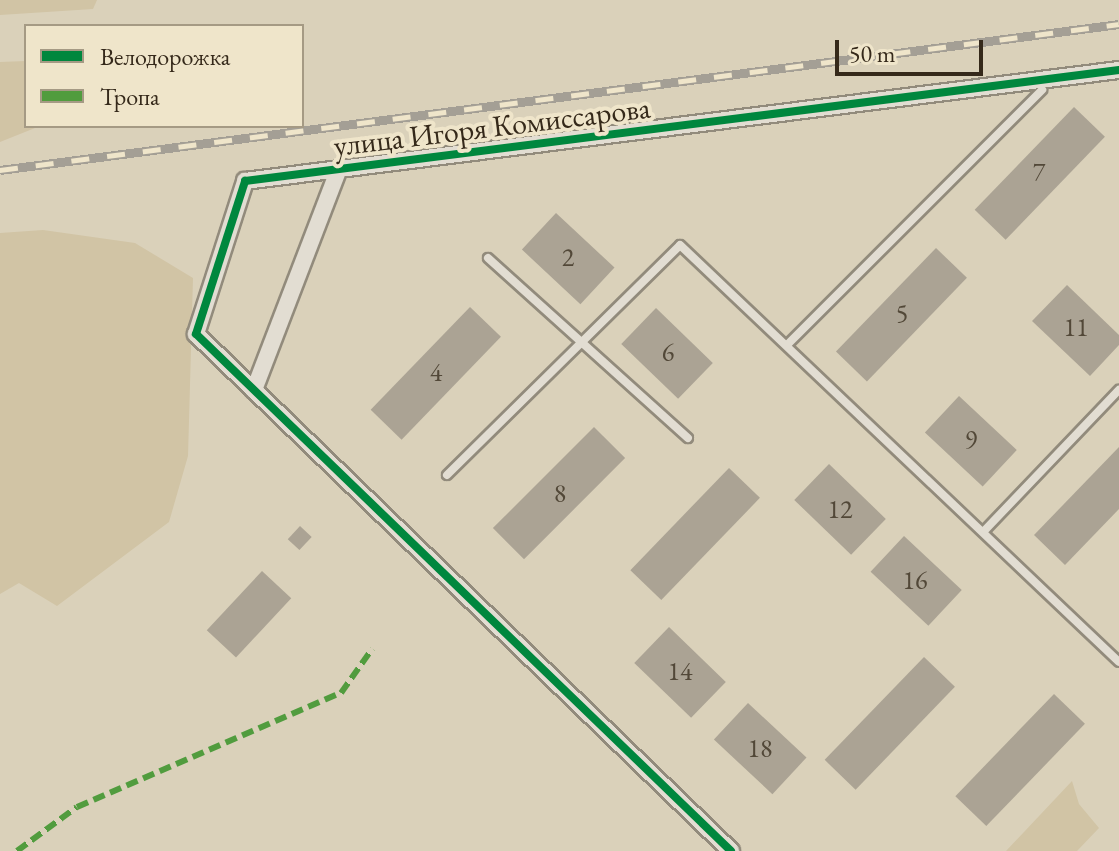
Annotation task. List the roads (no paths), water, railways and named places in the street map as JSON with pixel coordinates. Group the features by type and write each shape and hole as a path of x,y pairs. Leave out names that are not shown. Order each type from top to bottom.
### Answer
{"street":[{"name":"улица Игоря Комиссарова","path":"731,851 196,334 245,181 1119,70"},
{"path":"254,390 338,171"}],"lane":[{"path":"787,345 1042,90"},
{"path":"447,475 680,245 985,530 1119,662"},
{"path":"488,258 688,438"},
{"path":"985,530 1119,390"}],"railway":[{"path":"0,170 1119,24"}]}
